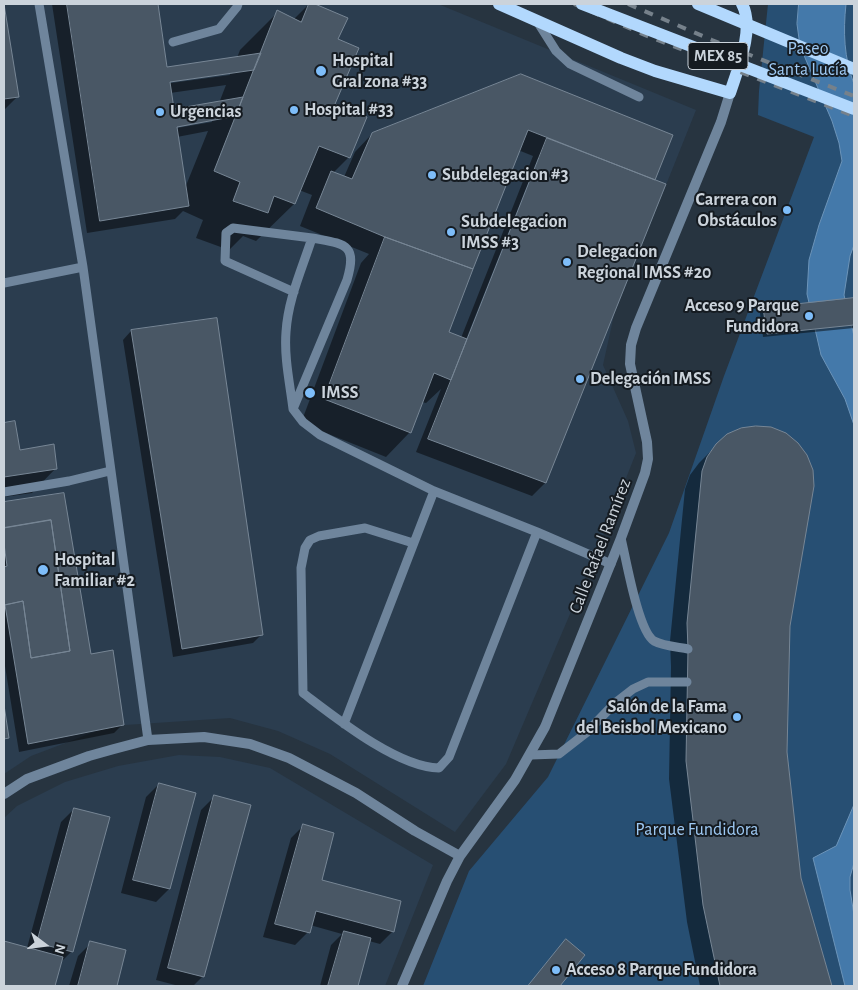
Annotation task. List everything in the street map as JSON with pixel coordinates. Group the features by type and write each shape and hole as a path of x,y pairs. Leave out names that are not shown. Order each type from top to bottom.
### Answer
{"main road":[{"path":"499,4 655,71 730,93 745,43 748,22 746,10 742,4"},
{"name":"MEX 85","path":"582,4 854,109"},
{"name":"MEX 85","path":"698,4 854,69"}],"street":[{"name":"Calle Rafael Ramírez","path":"402,986 443,889 460,856 515,780 546,727 645,473 648,460 647,442 630,364 631,345 636,328 717,131 730,93"},
{"path":"4,794 27,779 89,756 148,740 204,737 250,744 289,758 356,793 415,831 460,856"}],"lane":[{"path":"39,4 83,267 148,740"},
{"path":"173,42 219,29 238,4"},
{"path":"537,20 556,51 570,64 639,97"},
{"path":"293,409 347,280 352,264 351,255 346,247 338,243 312,238 233,228 226,232 225,261 294,292"},
{"path":"312,238 289,307 286,332 287,362 293,409 311,429 434,491 611,564"},
{"path":"4,283 83,267"},
{"path":"4,492 70,481 110,471"},
{"path":"344,724 434,491"},
{"path":"413,543 366,528 319,536 310,540 304,548 301,568 303,693 344,724 386,750 423,766 439,768 449,757 537,532"},
{"path":"621,538 642,624 648,635 654,641 688,649"},
{"path":"531,755 558,754 586,733 615,703 633,689 648,682 687,682"}],"shaded area":[{"name":"IMSS","path":"4,4 438,4 696,110 614,315 603,365 628,421 636,453 599,546 506,764 455,832 330,754 278,731 230,718 110,726 31,756 4,774"},
{"path":"799,4 846,4 845,45 854,84 854,245 850,256 844,295 854,336 854,425 845,399 821,355 807,294 809,260 819,225 842,161 832,121 800,46 797,24"},
{"path":"179,755 220,757 270,768 433,865 385,986 4,986 4,818 17,806 65,782 118,766"},
{"path":"854,805 854,863 850,877 850,890 854,915 854,986 845,986 813,858 836,846"}],"green space":[{"name":"Parque Fundidora","path":"768,4 854,4 854,986 423,986 469,871 548,777 669,533 724,376 814,137 758,115"}],"building":[{"path":"4,4 19,97 4,99"},
{"name":"Urgencias","path":"67,4 158,4 167,67 261,53 254,70 170,82 174,109 243,97 236,116 177,127 189,206 100,221"},
{"name":"Hospital #33","path":"309,4 315,4 348,18 338,39 359,48 335,104 367,117 350,158 319,146 295,204 274,196 268,213 233,201 240,182 214,171 277,10 301,22"},
{"name":"Subdelegacion #3","path":"521,74 673,135 655,180 528,130 473,269 385,237 316,208 331,171 352,179 372,133"},
{"name":"Delegacion Regional IMSS #20","path":"547,138 666,184 546,483 428,439"},
{"path":"385,237 473,269 449,332 467,339 451,380 434,373 411,433 324,399"},
{"name":"Acceso 9 Parque Fundidora","path":"854,298 854,325 767,334 763,308"},
{"path":"217,318 263,635 182,649 131,330"},
{"path":"15,421 20,450 54,444 57,469 4,477 4,423"},
{"name":"Salón de la Fama del Beisbol Mexicano","path":"771,427 786,433 798,443 807,455 813,470 814,486 790,626 787,752 801,878 832,986 720,986 703,905 686,761 687,623 702,471 707,457 716,444 727,434 741,428"},
{"path":"64,493 91,654 113,650 124,725 28,744 5,605 23,601 31,658 70,651 51,520 4,528 4,502"},
{"path":"51,520 70,651 31,658 23,601 4,605 4,567 7,566 4,528"},
{"path":"4,705 9,738 4,739"},
{"path":"159,783 196,793 170,889 133,880"},
{"path":"214,795 251,805 204,977 168,968"},
{"path":"74,808 110,817 73,952 37,943"},
{"path":"303,824 334,833 322,880 401,901 394,932 316,911 310,933 275,924"},
{"path":"344,931 371,938 358,986 328,986"},
{"name":"Acceso 8 Parque Fundidora","path":"566,939 585,955 560,986 528,986"},
{"path":"4,941 63,957 55,986 4,986"},
{"path":"90,941 126,950 117,986 78,986"}],"railway":[{"path":"574,4 647,36 854,116"},
{"path":"628,4 712,40 854,96"}],"place":[{"name":"Hospital Gral zona #33","path":"321,71"},
{"name":"Hospital #33","path":"294,110"},
{"name":"Urgencias","path":"160,112"},
{"name":"Subdelegacion #3","path":"432,175"},
{"name":"Carrera con Obstáculos","path":"787,210"},
{"name":"Subdelegacion IMSS #3","path":"451,232"},
{"name":"Delegacion Regional IMSS #20","path":"567,262"},
{"name":"Acceso 9 Parque Fundidora","path":"809,316"},
{"name":"Delegación IMSS","path":"580,379"},
{"name":"IMSS","path":"310,393"},
{"name":"Hospital Familiar #2","path":"43,570"},
{"name":"Salón de la Fama del Beisbol Mexicano","path":"737,717"},
{"name":"Acceso 8 Parque Fundidora","path":"556,970"}],"park label":[{"name":"Paseo Santa Lucía","path":"808,59"}]}
